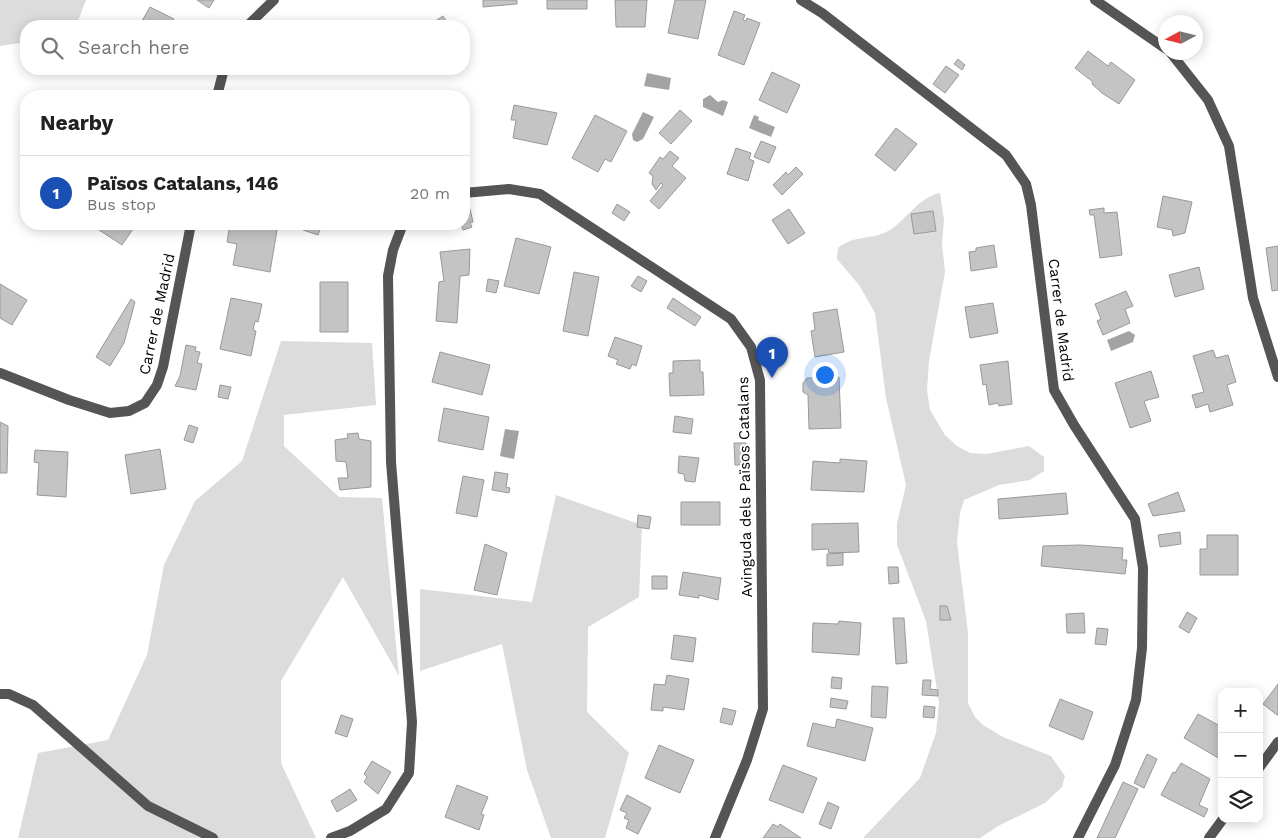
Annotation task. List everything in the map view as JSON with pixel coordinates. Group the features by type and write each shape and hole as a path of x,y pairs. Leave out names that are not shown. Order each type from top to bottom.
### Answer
{"street":[{"path":"253,20 274,0"},
{"name":"Carrer de Madrid","path":"801,0 1006,155 1026,184 1032,205 1054,390 1074,425 1135,519 1144,568 1142,648 1136,700 1114,765 1078,838"},
{"path":"1095,0 1158,43"},
{"path":"1176,60 1208,100 1229,146 1253,298 1278,378"},
{"path":"219,90 222,75"},
{"name":"Avinguda dels Països Catalans","path":"470,191 509,189 540,194 731,319 751,347 760,380 763,709 747,760 715,838"},
{"name":"Carrer de Madrid","path":"0,373 69,400 110,413 128,411 145,403 157,384 163,367 190,230"},
{"path":"331,838 350,831 386,809 409,773 412,722 391,462 388,276 393,250 400,230"},
{"path":"0,694 9,694 33,705 148,806 213,838"},
{"path":"1263,763 1278,742"},
{"path":"1209,838 1220,823"}],"shaded area":[{"path":"0,0 86,0 78,20 20,20 20,43 0,46"},
{"path":"647,73 671,78 669,90 644,86"},
{"path":"710,95 718,102 723,100 728,102 723,116 703,107 703,99"},
{"path":"643,112 654,117 643,139 637,142 633,140 632,134"},
{"path":"754,115 759,117 758,120 775,127 771,137 749,128"},
{"path":"940,193 944,220 942,244 945,272 929,361 927,390 930,410 945,435 957,446 970,453 987,454 1029,446 1044,457 1044,471 1030,480 999,485 964,500 960,513 957,542 968,633 968,703 975,717 983,725 1003,737 1051,756 1065,776 1062,787 1045,803 1000,825 980,838 863,838 920,778 936,733 939,703 926,621 897,545 897,523 906,485 886,398 875,313 859,285 837,259 838,248 851,241 890,230 919,204"},
{"path":"1129,331 1135,335 1133,342 1111,351 1107,340"},
{"path":"281,341 372,343 376,405 284,415 284,446 339,497 382,498 399,676 343,577 281,681 281,763 316,838 18,838 38,753 108,740 147,655 164,565 195,501 242,461"},
{"path":"505,429 519,431 514,459 500,456"},
{"path":"556,495 642,525 639,597 588,627 587,712 629,753 605,838 551,838 527,770 502,644 420,671 420,589 532,602"}],"building":[{"path":"197,0 214,0 209,8"},
{"path":"483,0 517,0 517,4 483,7"},
{"path":"547,0 587,0 587,9 547,9"},
{"path":"615,0 647,0 645,27 616,27"},
{"path":"675,0 706,0 698,39 668,33"},
{"path":"150,7 174,19 173,20 142,20"},
{"path":"734,11 745,15 743,20 746,21 747,18 760,23 744,65 718,55"},
{"path":"443,16 446,20 437,20"},
{"path":"1088,51 1108,66 1111,62 1135,80 1119,104 1102,93 1092,84 1093,82 1075,68"},
{"path":"958,59 965,65 962,70 954,64"},
{"path":"946,66 959,75 945,93 933,84"},
{"path":"772,72 800,85 787,113 759,100"},
{"path":"514,105 557,113 547,145 513,138 516,120 511,120"},
{"path":"680,110 692,121 671,144 659,133"},
{"path":"595,115 627,131 611,162 605,159 598,172 572,158"},
{"path":"896,128 917,144 895,171 875,155"},
{"path":"761,141 776,147 769,163 754,157"},
{"path":"736,148 751,153 749,159 754,161 748,181 727,174"},
{"path":"670,151 679,158 672,166 686,178 659,209 650,201 663,185 661,183 656,190 652,184 653,176 649,173 660,157 663,159"},
{"path":"796,167 803,174 782,195 773,185 786,172 788,175"},
{"path":"1163,196 1192,202 1185,233 1173,236 1172,230 1157,227"},
{"path":"617,204 630,212 624,221 612,213"},
{"path":"1104,208 1104,213 1117,212 1122,255 1100,258 1094,215 1090,215 1089,210"},
{"path":"470,209 473,222 470,223"},
{"path":"789,209 805,233 788,244 772,220"},
{"path":"933,211 936,231 914,234 911,214"},
{"path":"99,230 132,230 122,245"},
{"path":"229,230 277,230 270,272 233,265 237,244 227,242"},
{"path":"303,230 320,230 318,235"},
{"path":"516,238 551,247 539,294 504,286"},
{"path":"994,245 997,267 971,271 969,252 976,251 976,248"},
{"path":"1278,246 1278,290 1272,291 1266,248"},
{"path":"470,249 469,275 460,276 457,323 436,321 439,282 444,281 440,252"},
{"path":"1199,267 1204,289 1175,297 1169,275"},
{"path":"574,272 599,277 588,336 563,331"},
{"path":"638,276 647,281 641,292 631,286"},
{"path":"488,279 499,281 496,293 486,291"},
{"path":"320,282 348,282 348,332 320,332"},
{"path":"0,284 27,300 12,325 0,318"},
{"path":"1126,291 1133,306 1125,309 1130,323 1103,335 1097,321 1101,319 1095,304"},
{"path":"231,298 262,304 258,322 255,321 253,330 256,331 251,356 220,349"},
{"path":"673,298 701,317 695,326 667,308"},
{"path":"131,299 135,302 124,343 110,366 96,357"},
{"path":"993,303 998,333 970,338 965,307"},
{"path":"837,309 844,352 815,357 811,331 815,330 813,313"},
{"path":"615,337 642,346 636,366 632,364 630,369 616,364 618,360 608,356"},
{"path":"186,345 196,347 195,351 200,352 197,363 202,364 196,390 175,386 180,376"},
{"path":"1213,350 1216,358 1228,355 1236,382 1227,385 1233,405 1210,412 1208,404 1196,408 1192,395 1204,392 1193,356"},
{"path":"440,352 490,365 482,395 432,382"},
{"path":"700,360 700,372 703,372 704,395 670,396 669,373 673,373 673,361"},
{"path":"1008,361 1012,404 999,406 998,403 989,405 986,384 983,385 980,365"},
{"path":"1151,371 1159,397 1144,401 1151,421 1130,428 1115,383"},
{"path":"839,377 841,428 809,429 808,395 803,392 803,383 807,378"},
{"path":"220,385 231,387 228,399 218,397"},
{"path":"444,408 489,417 483,450 438,441"},
{"path":"675,416 693,419 691,434 673,432"},
{"path":"0,422 8,426 7,473 0,473"},
{"path":"189,425 198,428 193,443 184,440"},
{"path":"358,433 359,439 371,441 371,487 340,490 338,478 348,478 346,462 336,461 335,440 348,438 347,434"},
{"path":"734,443 746,443 746,465 735,465"},
{"path":"160,449 166,489 131,494 125,455"},
{"path":"35,450 68,452 66,497 37,495 39,463 34,462"},
{"path":"679,456 699,458 695,482 685,481 684,474 678,473"},
{"path":"840,459 867,461 864,492 811,490 813,461 840,463"},
{"path":"495,472 508,474 506,487 510,488 509,493 492,490"},
{"path":"463,476 484,480 477,517 456,513"},
{"path":"1178,492 1185,511 1153,516 1148,504"},
{"path":"1066,493 1068,514 999,519 998,499"},
{"path":"681,502 720,502 720,525 681,525"},
{"path":"638,515 651,517 649,529 637,527"},
{"path":"858,523 859,552 829,553 828,549 812,550 812,524"},
{"path":"1180,532 1181,544 1160,547 1158,535"},
{"path":"1207,535 1238,535 1238,575 1200,575 1200,549 1207,549"},
{"path":"485,544 507,553 497,595 474,590"},
{"path":"1080,545 1123,548 1122,560 1127,560 1125,574 1041,566 1043,546"},
{"path":"843,553 843,565 827,566 827,554"},
{"path":"888,567 898,567 899,583 889,584"},
{"path":"683,572 721,578 718,600 699,595 699,598 679,595"},
{"path":"652,576 667,576 667,589 652,589"},
{"path":"940,606 947,606 951,620 940,620"},
{"path":"1187,612 1197,618 1189,633 1179,627"},
{"path":"1084,613 1085,633 1067,633 1066,614"},
{"path":"893,618 904,618 907,663 896,664"},
{"path":"839,621 861,623 859,655 812,652 813,623 838,624"},
{"path":"1097,628 1108,629 1106,645 1095,644"},
{"path":"674,635 696,638 693,662 671,659"},
{"path":"667,675 689,679 684,710 663,707 663,711 651,710 654,684 665,685"},
{"path":"832,677 842,678 841,689 831,688"},
{"path":"923,680 931,680 930,689 938,690 938,696 922,695"},
{"path":"1278,684 1278,715 1263,704"},
{"path":"872,686 888,687 886,718 871,717"},
{"path":"831,698 848,701 846,709 830,707"},
{"path":"1060,699 1093,712 1083,740 1049,726"},
{"path":"924,706 935,707 934,718 923,717"},
{"path":"723,708 736,711 732,725 720,722"},
{"path":"1198,714 1218,725 1218,758 1184,738"},
{"path":"341,715 353,719 347,737 335,733"},
{"path":"837,719 873,728 865,761 807,746 813,723 835,728"},
{"path":"659,745 694,760 680,793 645,778"},
{"path":"1147,754 1157,759 1144,788 1134,783"},
{"path":"372,761 391,772 378,794 364,782 367,777 364,774"},
{"path":"1181,763 1210,779 1199,805 1208,809 1204,817 1161,795 1173,772 1175,773"},
{"path":"783,765 817,778 803,813 769,800"},
{"path":"1123,782 1138,789 1115,838 1097,838"},
{"path":"457,785 488,797 481,814 484,815 479,830 445,817"},
{"path":"350,789 357,800 337,812 331,801"},
{"path":"627,795 651,808 638,834 626,828 629,820 624,818 627,813 620,810"},
{"path":"828,802 839,807 831,829 819,824"},
{"path":"773,824 778,827 780,824 801,838 763,838"}],"place":[{"name":"Països Catalans, 146","path":"772,378"}]}
